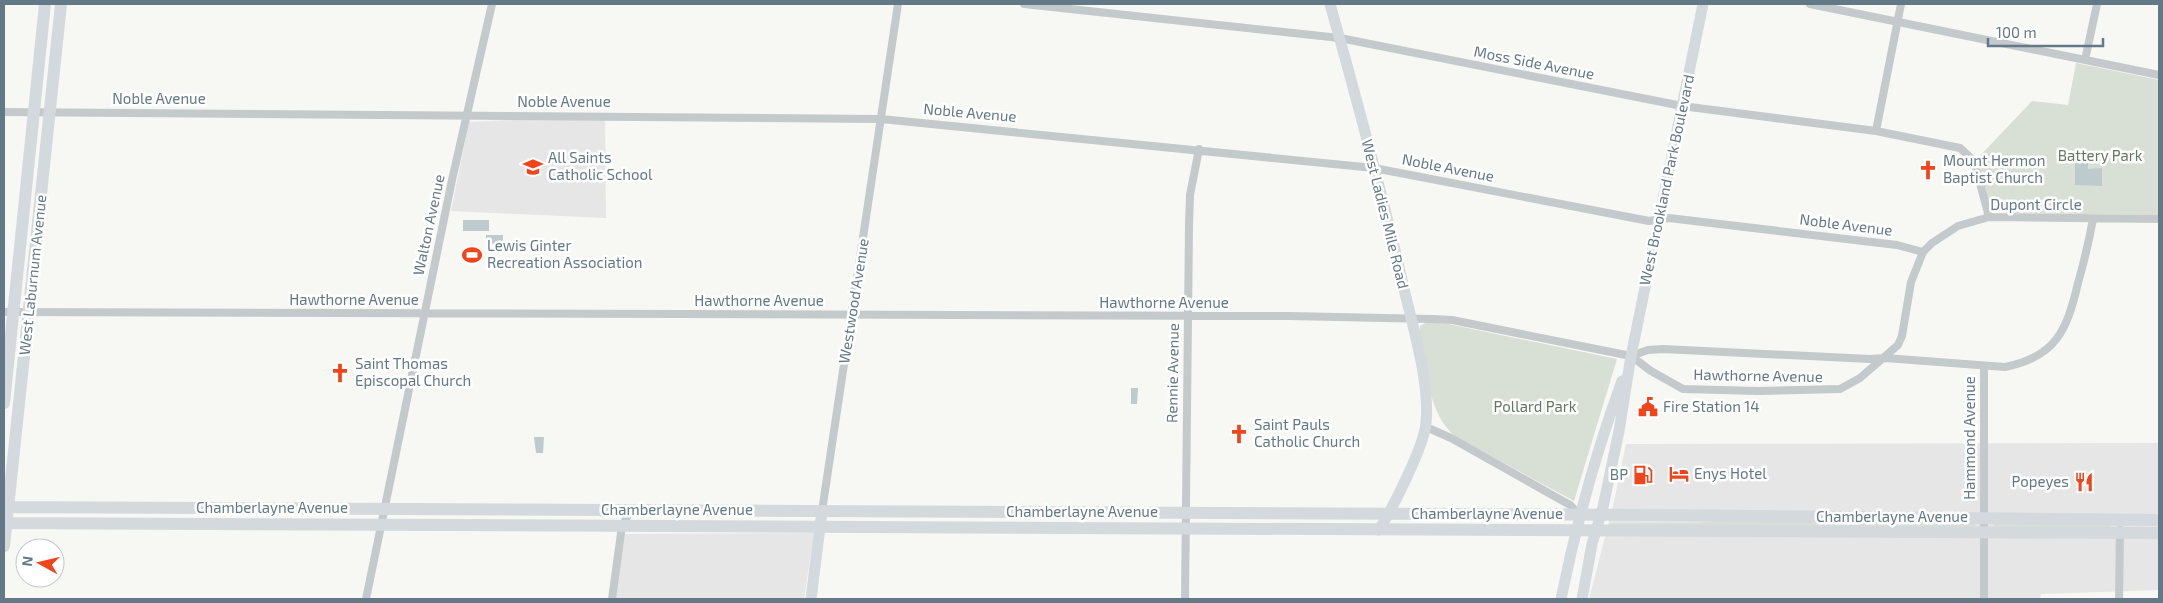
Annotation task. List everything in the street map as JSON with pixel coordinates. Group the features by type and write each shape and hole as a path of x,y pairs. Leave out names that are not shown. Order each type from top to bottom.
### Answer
{"main road":[{"name":"West Laburnum Avenue","path":"4,404 8,312 34,112 45,4"},
{"name":"West Laburnum Avenue","path":"4,546 6,507 29,312 61,4"},
{"name":"West Ladies Mile Road","path":"1330,4 1374,168 1411,319 1426,393 1426,427 1389,514 1379,530"},
{"name":"West Brookland Park Boulevard","path":"1582,599 1619,431 1631,356 1703,4"},
{"name":"West Brookland Park Boulevard","path":"1561,599 1580,515 1605,426 1631,356"},
{"name":"Chamberlayne Avenue","path":"6,507 1984,517 2159,520"},
{"name":"Westwood Avenue","path":"811,599 822,511"},
{"name":"Chamberlayne Avenue","path":"5,523 2159,534"}],"street":[{"name":"Walton Avenue","path":"366,599 466,115 492,4"},
{"name":"Westwood Avenue","path":"822,511 898,4"},
{"name":"Moss Side Avenue","path":"1024,4 1340,38 1682,106 1876,131 1960,148 1966,151 1974,161 1989,217"},
{"path":"1810,4 2159,75"},
{"path":"1876,131 1901,4"},
{"path":"2085,60 2097,4"},
{"name":"Noble Avenue","path":"4,112 881,119 1199,149 1374,168 1648,221 1669,218 1902,246 1924,252"},
{"name":"Rennie Avenue","path":"1185,599 1189,210 1199,149"},
{"name":"Dupont Circle","path":"1885,358 1900,342 1911,282 1924,252 1932,243 1958,226 1989,217 2093,219"},
{"path":"2093,219 2159,219"},
{"name":"Hawthorne Avenue","path":"1631,356 1648,350 1663,349 1870,359 1885,358 1984,366 2005,366 2021,363 2048,349 2059,336 2071,312 2093,219"},
{"name":"Hawthorne Avenue","path":"8,312 852,315 1452,320 1631,356 1651,371 1683,389 1758,391 1840,389 1860,378 1885,358"},
{"name":"Hammond Avenue","path":"1984,366 1984,599"},
{"path":"1426,427 1451,438 1570,505 1580,515"},
{"path":"612,599 622,526 631,510"},
{"path":"2119,599 2120,518"}],"shaded area":[{"name":"All Saints Catholic School","path":"605,115 606,218 451,211 469,122"},
{"path":"2075,157 2088,157 2088,169 2102,168 2102,186 2075,185"},
{"path":"463,220 489,220 489,231 463,231"},
{"path":"486,235 503,235 503,244 486,244"},
{"path":"1131,388 1138,388 1137,404 1131,404"},
{"path":"534,437 544,437 543,453 536,453"},
{"path":"2159,443 2159,590 2041,594 2040,599 1589,599 1613,506 1626,444"},
{"path":"814,533 804,599 615,599 625,534"}],"green space":[{"name":"Battery Park","path":"2076,63 2159,80 2159,215 2008,213 2000,211 1989,200 1982,184 1976,160 2032,101 2068,105"},
{"name":"Pollard Park","path":"1427,322 1448,324 1617,359 1574,501 1456,437 1447,428 1439,416 1426,375 1419,334 1420,326"},
{"path":"1731,520 1975,524 1975,526 1610,525 1612,523 1695,523"},
{"path":"1994,524 2111,524 2111,526 2110,528 1994,526"}],"place":[{"name":"All Saints Catholic School","path":"533,167"},
{"name":"Mount Hermon Baptist Church","path":"1928,170"},
{"name":"Lewis Ginter Recreation Association","path":"472,255"},
{"name":"Saint Thomas Episcopal Church","path":"340,373"},
{"name":"Fire Station 14","path":"1648,407"},
{"name":"Saint Pauls Catholic Church","path":"1239,434"},
{"name":"Enys Hotel","path":"1679,474"},
{"name":"BP","path":"1643,475"},
{"name":"Popeyes","path":"2084,482"}]}
